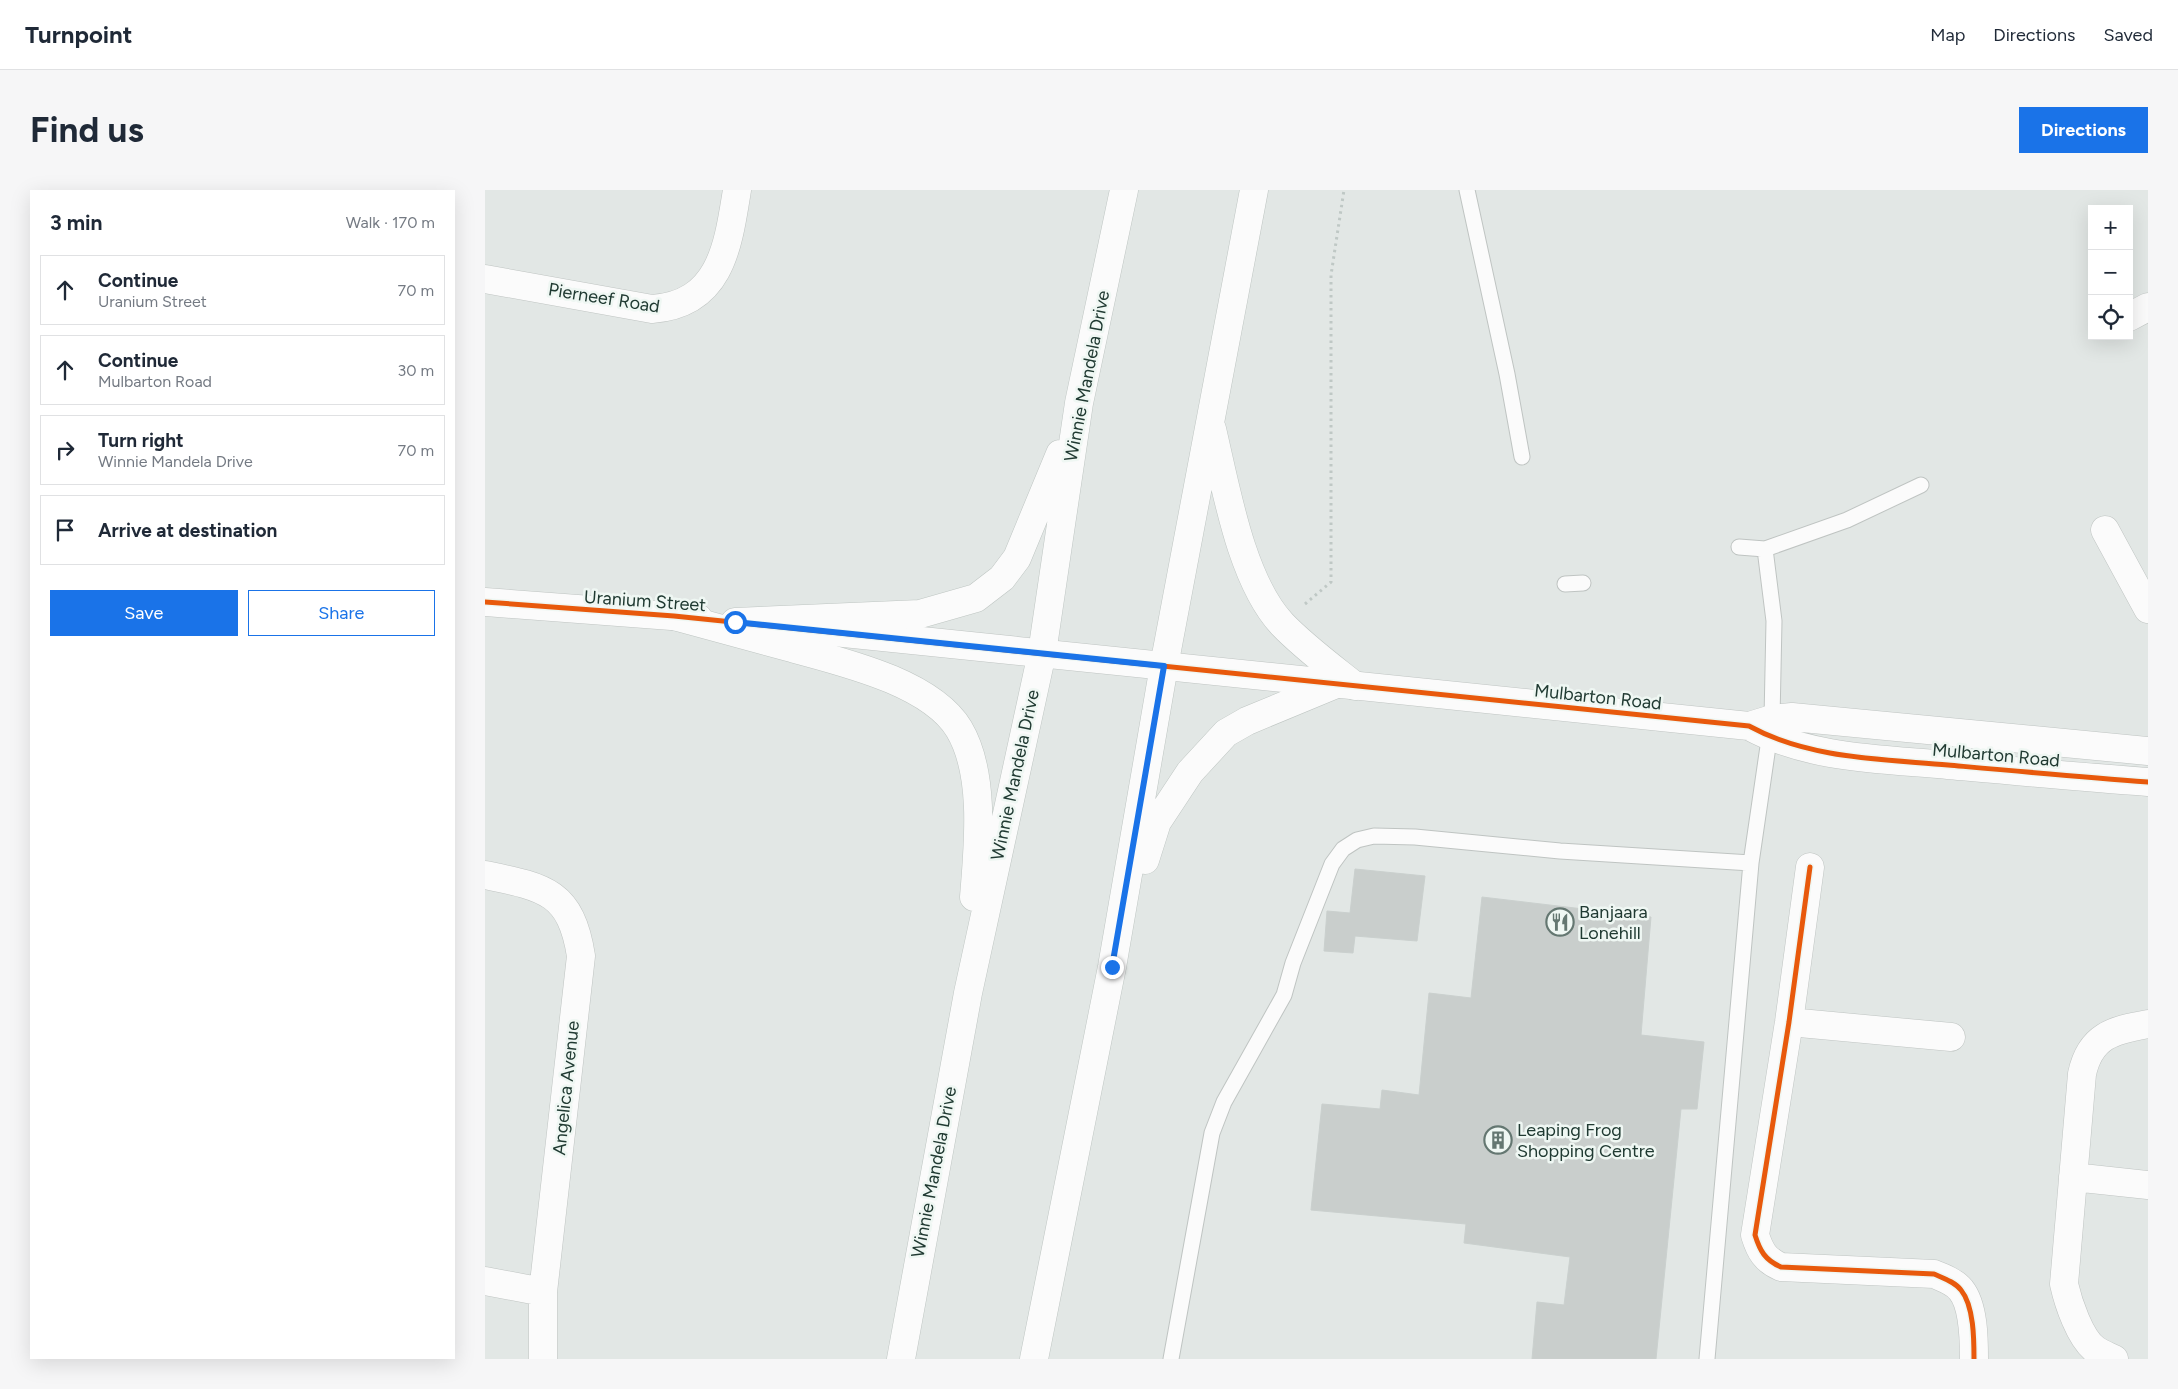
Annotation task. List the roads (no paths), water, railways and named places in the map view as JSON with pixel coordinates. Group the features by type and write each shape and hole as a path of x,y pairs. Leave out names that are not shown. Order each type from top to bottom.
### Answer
{"street":[{"name":"Pierneef Road","path":"485,279 652,309 671,308 704,289 717,267 726,250 737,190"},
{"name":"Winnie Mandela Drive","path":"901,1359 968,993 1042,653 1079,403 1124,190"},
{"path":"1035,1359 1112,967 1164,666 1254,190"},
{"path":"2133,315 2148,307"},
{"path":"735,622 920,614 976,598 1002,578 1017,558 1046,491 1079,403"},
{"path":"1112,967 1157,822 1190,772 1226,733 1247,721 1345,685 1281,623 1259,591 1245,554 1210,421"},
{"path":"2105,530 2148,609"},
{"name":"Uranium Street","path":"485,602 674,616 1042,653"},
{"path":"674,616 871,670 915,690 939,707 959,729 975,771 979,834 968,993"},
{"name":"Mulbarton Road","path":"1042,653 1763,727 1792,717 2148,752"},
{"name":"Mulbarton Road","path":"1763,727 1791,745 1820,751 1878,759 2148,782"},
{"path":"1810,867 1789,1022 1755,1234 1763,1256 1781,1267 1934,1274 1949,1280 1961,1290 1966,1300 1974,1331 1974,1359"},
{"name":"Angelica Avenue","path":"485,875 541,889 554,897 565,908 577,930 581,956 543,1292 543,1359"},
{"path":"1789,1022 1951,1037"},
{"path":"2114,1359 2095,1350 2080,1328 2069,1307 2064,1284 2082,1074 2090,1050 2103,1037 2119,1029 2148,1024"},
{"path":"2073,1177 2148,1184"},
{"path":"485,1281 543,1292"}],"lane":[{"path":"1467,190 1507,374 1522,458"},
{"path":"1739,547 1765,549 1847,520 1921,484"},
{"path":"1707,1359 1774,622 1765,549"},
{"path":"1565,584 1583,583"},
{"path":"1171,1359 1212,1133 1224,1102 1284,995 1293,963 1332,864 1343,849 1357,840 1373,836 1415,836 1561,851 1751,863"}],"place":[{"name":"Banjaara Lonehill","path":"1560,922"},
{"name":"Leaping Frog Shopping Centre","path":"1498,1140"}]}
